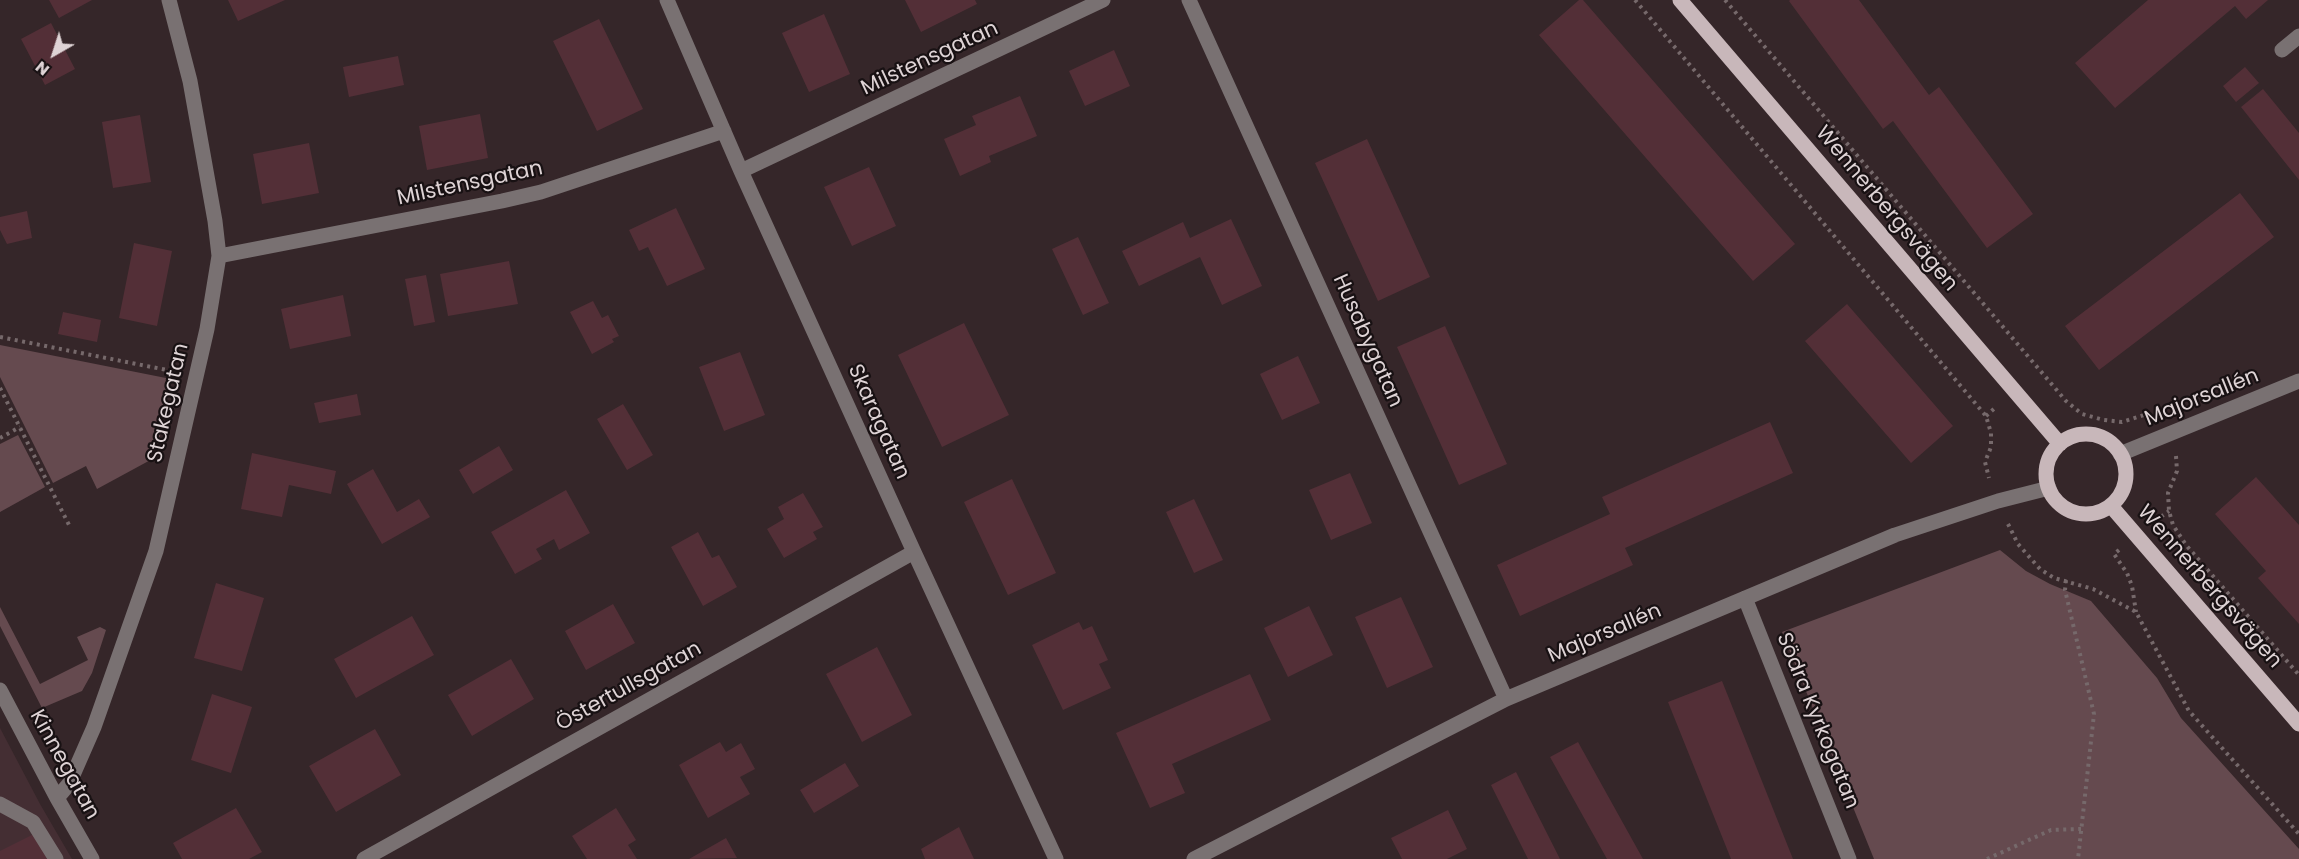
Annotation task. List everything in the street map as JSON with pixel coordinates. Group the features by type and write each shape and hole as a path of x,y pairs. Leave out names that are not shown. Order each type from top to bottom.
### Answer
{"main road":[{"name":"Wennerbergsvägen","path":"1680,0 2060,444"},
{"path":"2088,435 2103,438 2120,454 2125,467 2125,481 2120,495 2111,506 2091,514 2070,511 2061,505 2049,488 2048,464 2054,450 2073,437 2088,435"},
{"name":"Wennerbergsvägen","path":"2111,506 2299,724"}],"street":[{"name":"Stakegatan","path":"57,798 69,784 94,727 156,551 205,340 219,256 215,220 190,81 169,0"},
{"name":"Skaragatan","path":"667,0 741,171 1056,859"},
{"name":"Milstensgatan","path":"741,171 1103,0"},
{"name":"Husabygatan","path":"1189,0 1506,699"},
{"path":"2282,50 2299,36"},
{"name":"Milstensgatan","path":"219,256 541,192 724,131"},
{"name":"Majorsallén","path":"2120,454 2299,381"},
{"name":"Majorsallén","path":"1194,859 1506,699 1895,535 1998,501 2049,488"},
{"name":"Östertullsgatan","path":"364,859 914,552"},
{"name":"Södra Kyrkogatan","path":"1745,598 1849,859"},
{"name":"Kinnegatan","path":"0,690 92,859"},
{"path":"0,804 33,822 56,859"}],"path":[{"path":"1635,0 1986,416 1991,433 1991,447 1985,462 1990,485 2018,544 2040,569 2054,578 2093,589 2136,612 2189,711 2299,834"},
{"path":"1725,0 2066,401 2082,414 2104,420 2122,422 2147,414 2157,414 2177,458 2177,471 2168,493 2173,525 2186,545 2299,675"},
{"path":"0,337 179,372"},
{"path":"0,388 69,525"},
{"path":"0,438 20,427"},
{"path":"2066,580 2065,590 2094,714 2078,859"},
{"path":"1987,859 2051,830 2082,828"}],"shaded area":[{"path":"0,345 171,379 156,457 97,489 86,466 53,483 0,377"},
{"path":"18,435 45,487 0,512 0,444"},
{"path":"2000,550 2026,571 2091,601 2157,678 2181,718 2299,849 2299,859 1874,859 1782,632"},
{"path":"0,607 40,684 88,660 77,637 100,627 106,630 92,673 82,691 42,708 0,626"},
{"path":"0,728 40,804 72,859 0,859"}],"building":[{"path":"49,0 92,0 59,18"},
{"path":"228,0 285,0 238,21"},
{"path":"905,0 975,0 977,4 921,32"},
{"path":"1579,0 1583,0 1795,244 1753,281 1539,35"},
{"path":"1790,0 1859,0 1929,95 1939,87 2033,214 1987,248 1893,121 1883,129"},
{"path":"2148,0 2268,0 2246,19 2235,6 2115,108 2075,63"},
{"path":"824,14 850,74 809,92 782,33"},
{"path":"599,19 643,109 597,131 553,41"},
{"path":"51,23 75,69 45,85 21,39"},
{"path":"1114,50 1130,86 1085,106 1069,71"},
{"path":"398,56 404,85 349,97 343,67"},
{"path":"2245,67 2259,83 2236,102 2223,86"},
{"path":"2263,89 2299,133 2299,180 2241,107"},
{"path":"1020,96 1037,136 989,156 991,162 960,176 944,139 976,125 972,116"},
{"path":"480,114 488,158 427,170 419,126"},
{"path":"140,115 151,182 113,188 102,122"},
{"path":"1367,139 1430,277 1378,301 1315,163"},
{"path":"309,143 319,193 262,204 253,154"},
{"path":"869,167 896,226 852,246 824,187"},
{"path":"2240,193 2274,237 2099,370 2065,326"},
{"path":"676,208 705,269 667,286 648,247 639,251 629,230"},
{"path":"27,211 32,238 7,244 0,230 0,217"},
{"path":"1231,219 1262,286 1222,305 1200,257 1139,286 1122,251 1183,222 1190,238"},
{"path":"1078,237 1109,303 1083,315 1052,249"},
{"path":"134,243 172,251 157,326 119,318"},
{"path":"509,261 518,304 448,316 440,274"},
{"path":"426,275 435,322 414,326 405,279"},
{"path":"343,295 351,336 290,349 281,309"},
{"path":"593,301 602,318 608,315 619,336 612,339 614,342 592,354 570,312"},
{"path":"1847,304 1953,426 1911,463 1805,341"},
{"path":"63,312 101,320 97,342 58,334"},
{"path":"964,323 1009,415 942,447 898,355"},
{"path":"1445,326 1507,464 1459,485 1397,347"},
{"path":"740,352 765,415 724,431 699,367"},
{"path":"1298,356 1320,403 1282,420 1260,374"},
{"path":"357,394 361,415 319,423 314,403"},
{"path":"623,404 653,455 627,470 597,419"},
{"path":"1770,422 1793,473 1625,548 1633,565 1520,616 1497,565 1610,514 1602,497"},
{"path":"499,446 513,470 473,494 459,470"},
{"path":"252,453 336,471 331,494 289,485 282,517 241,509"},
{"path":"373,469 397,512 419,499 430,517 382,544 347,484"},
{"path":"1350,473 1372,523 1331,540 1309,490"},
{"path":"2256,477 2299,525 2299,624 2258,578 2266,571 2215,514"},
{"path":"1012,479 1056,573 1008,595 964,502"},
{"path":"566,490 590,533 559,550 554,539 536,549 542,559 515,574 491,532"},
{"path":"803,493 823,527 813,532 817,539 784,558 767,529 784,519 778,507"},
{"path":"1194,499 1223,560 1194,573 1166,512"},
{"path":"698,532 712,558 719,555 737,587 703,606 671,547"},
{"path":"216,583 264,598 242,671 194,658"},
{"path":"1401,597 1433,667 1387,688 1355,617"},
{"path":"613,604 635,643 586,670 565,631"},
{"path":"1309,606 1333,655 1288,677 1264,628"},
{"path":"412,616 434,655 356,698 334,659"},
{"path":"1079,622 1083,630 1092,626 1108,660 1099,664 1111,688 1063,710 1032,645"},
{"path":"877,647 912,715 862,742 826,674"},
{"path":"511,659 534,699 472,736 448,695"},
{"path":"1250,674 1271,720 1172,764 1185,793 1150,808 1116,733"},
{"path":"1722,681 1793,859 1731,859 1668,702"},
{"path":"212,694 252,707 231,773 191,760"},
{"path":"375,729 401,775 336,812 309,766"},
{"path":"720,742 726,752 741,743 755,769 740,777 750,794 708,818 679,765"},
{"path":"1578,742 1643,859 1607,859 1550,757"},
{"path":"845,763 859,786 814,813 800,790"},
{"path":"1516,772 1560,859 1528,859 1491,785"},
{"path":"236,808 262,852 249,859 182,859 173,843"},
{"path":"616,808 636,840 628,845 637,859 587,859 572,836"},
{"path":"1448,810 1467,849 1447,859 1402,859 1391,838"},
{"path":"959,827 974,859 925,859 921,849"},
{"path":"34,834 47,859 0,859 0,851"},
{"path":"726,838 737,858 689,859"}]}
